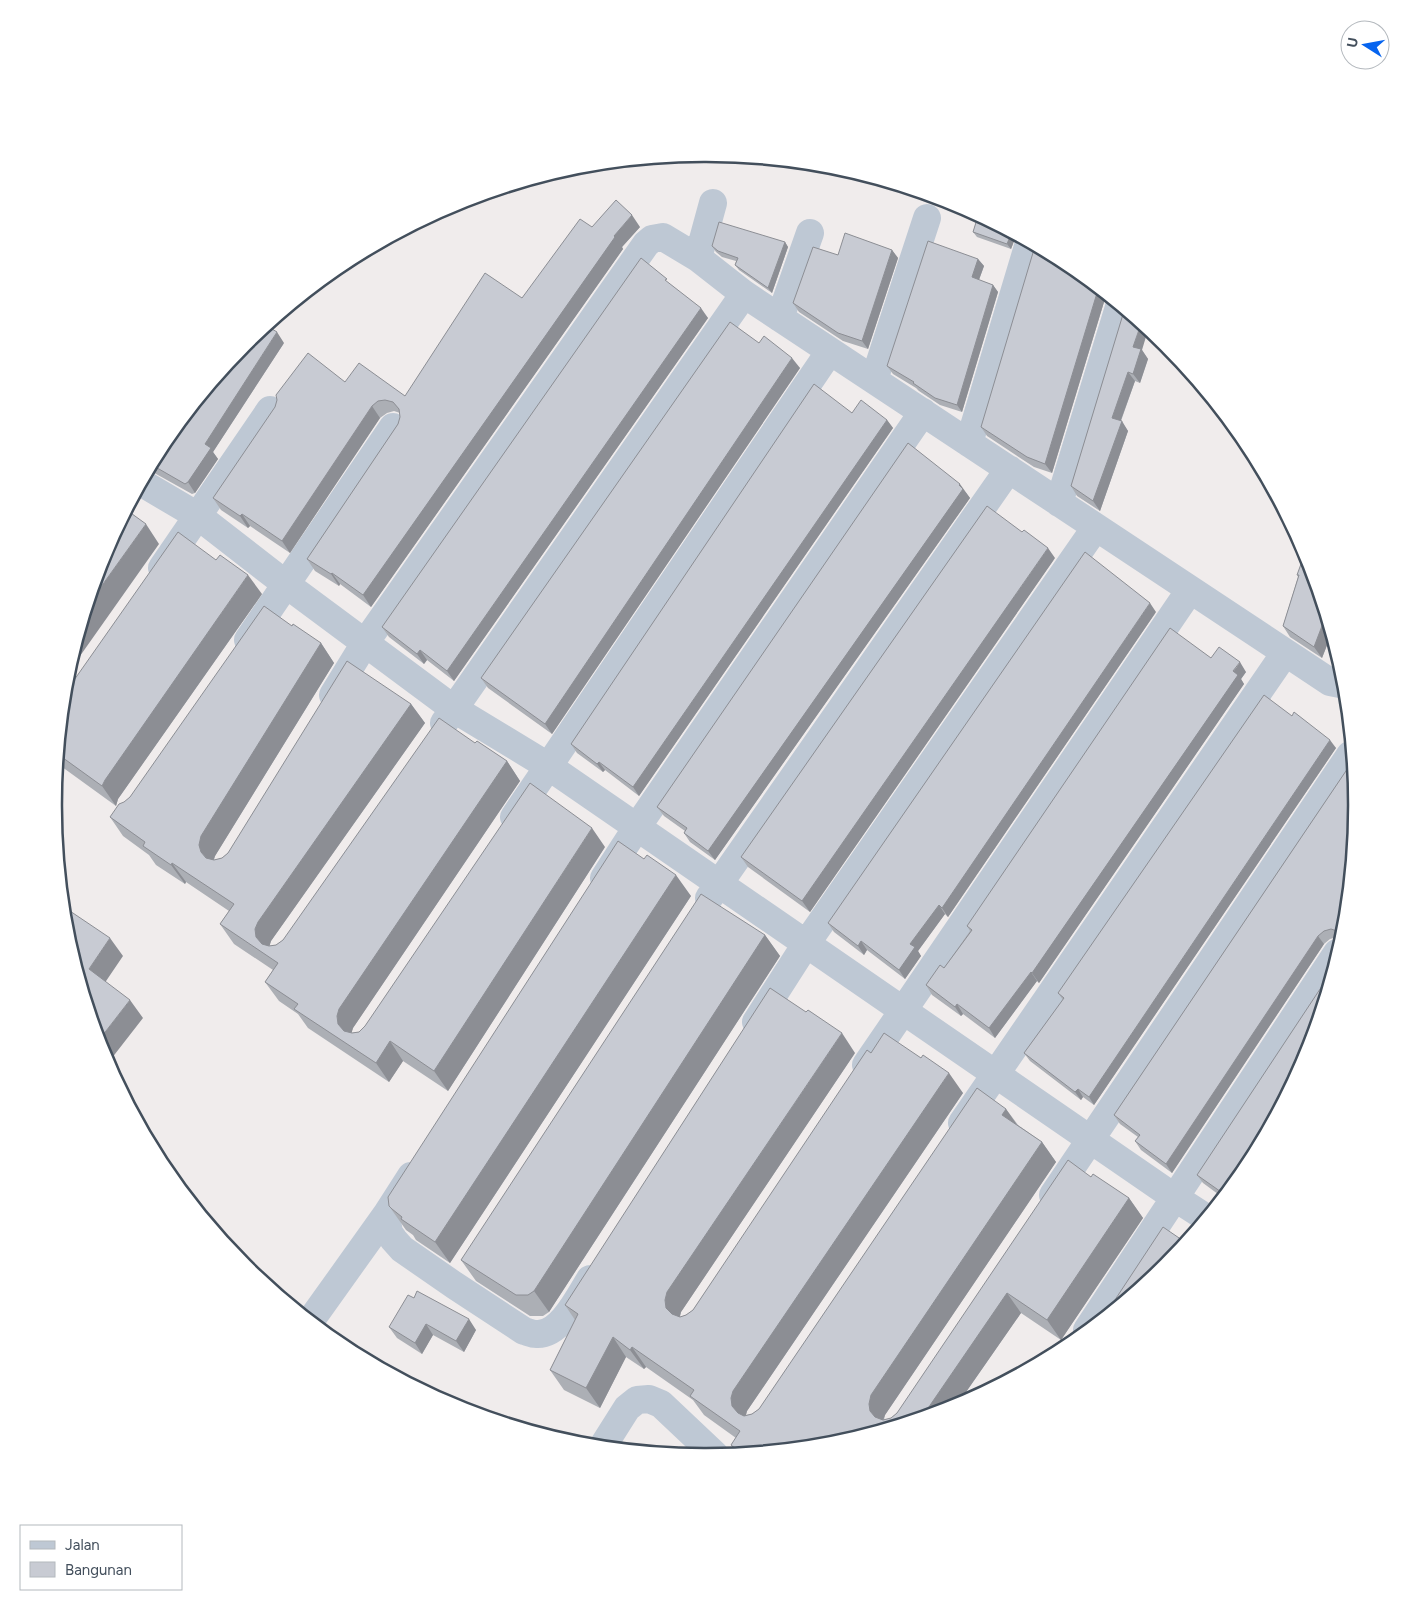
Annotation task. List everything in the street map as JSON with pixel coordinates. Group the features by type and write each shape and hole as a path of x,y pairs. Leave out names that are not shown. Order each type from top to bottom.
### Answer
{"street":[{"path":"698,258 713,203"},
{"path":"874,380 926,218"},
{"path":"780,318 810,233"},
{"path":"319,717 365,643 646,244 652,239 663,237 698,258 744,294 1190,590 1330,682 1336,683"},
{"path":"969,443 1027,250"},
{"path":"432,741 744,294"},
{"path":"1059,503 1117,312"},
{"path":"498,840 830,351"},
{"path":"148,588 270,410"},
{"path":"588,902 637,827 923,412"},
{"path":"237,657 393,427"},
{"path":"697,916 1009,469"},
{"path":"148,486 198,516 287,585 454,709 548,766 1200,1214"},
{"path":"742,1044 806,944 1096,527"},
{"path":"853,1084 1190,590"},
{"path":"950,1140 1285,653"},
{"path":"1041,1212 1346,761"},
{"path":"1098,1314 1326,971"},
{"path":"315,1316 386,1215 422,1159"},
{"path":"386,1215 390,1233 402,1248 524,1331 536,1334 553,1329 563,1321 601,1262"},
{"path":"454,1285 470,1261"},
{"path":"607,1440 627,1408 637,1400 649,1400 661,1404 707,1448"}],"building":[{"path":"616,200 632,215 614,236 363,595 332,573 307,559 398,424 400,417 399,409 393,402 378,401 372,406 282,541 242,514 240,516 213,498 275,407 276,395 308,353 345,382 359,363 405,396 485,273 522,298 580,219 592,227"},
{"path":"719,222 785,242 768,288 735,265 738,258 718,251 712,246"},
{"path":"976,223 1009,240 1007,244 973,232"},
{"path":"845,233 892,250 862,341 838,333 793,303 813,247 838,255"},
{"path":"928,241 978,259 972,277 993,285 957,405 935,398 914,382 887,366"},
{"path":"1033,253 1096,295 1045,464 1027,457 981,427"},
{"path":"641,258 667,279 665,280 701,308 447,671 420,650 417,654 382,627"},
{"path":"1122,317 1139,331 1133,347 1141,349 1133,374 1128,372 1112,418 1122,421 1093,501 1071,486"},
{"path":"730,322 759,343 764,336 792,358 545,724 481,678"},
{"path":"273,330 277,332 205,444 211,448 185,484 158,469 195,414 222,381"},
{"path":"814,384 852,413 861,400 887,420 633,787 599,762 597,764 571,744"},
{"path":"908,443 960,484 963,489 708,851 684,833 687,828 657,807"},
{"path":"987,506 1022,532 1024,530 1048,548 802,901 741,857"},
{"path":"133,514 146,524 101,587 111,559"},
{"path":"178,532 216,560 220,555 248,575 102,786 64,759 68,721 75,678"},
{"path":"1085,552 1150,603 942,908 939,905 910,944 915,947 899,970 861,941 858,946 828,923"},
{"path":"1301,564 1322,626 1314,647 1283,626 1299,575 1297,575"},
{"path":"264,606 292,626 293,624 321,643 201,836 199,845 201,852 206,858 214,860 222,858 228,853 347,661 411,704 258,922 255,929 256,937 262,944 276,945 283,940 439,718 475,743 477,741 507,761 339,1009 337,1016 338,1024 344,1031 359,1032 365,1026 530,783 592,828 434,1071 390,1041 376,1063 294,1009 298,1004 265,982 278,963 220,924 234,904 143,846 145,842 110,817 119,804 130,797"},
{"path":"1170,628 1211,658 1219,647 1240,662 1233,671 1238,675 1032,973 989,1028 957,1004 955,1007 926,985 940,965 944,968 972,930 967,926"},
{"path":"1264,695 1292,716 1294,712 1330,740 1089,1097 1078,1089 1075,1092 1024,1053 1064,998 1058,993"},
{"path":"1346,770 1348,805 1346,847 1342,889 1335,930 1331,929 1324,931 1318,936 1166,1164 1135,1141 1140,1135 1114,1115"},
{"path":"618,841 644,859 647,855 676,875 435,1242 401,1219 402,1217 389,1206 388,1197"},
{"path":"701,894 765,935 534,1291 528,1295 516,1295 461,1260"},
{"path":"72,912 110,938 89,969 130,1000 105,1033 84,971"},
{"path":"770,988 842,1033 667,1292 666,1308 672,1314 680,1317 693,1310 867,1050 871,1053 884,1033 921,1058 923,1055 949,1073 733,1391 731,1398 732,1406 738,1413 744,1416 752,1414 759,1409 977,1088 1006,1109 1002,1115 1042,1142 871,1395 870,1411 875,1417 883,1420 891,1418 897,1413 1068,1160 1091,1177 1093,1174 1129,1198 1047,1320 1007,1293 929,1407 871,1426 830,1435 789,1442 733,1447 731,1445 740,1431 690,1396 694,1390 632,1347 630,1350 613,1337 586,1388 550,1370 578,1314 565,1305"},
{"path":"1320,988 1299,1051 1261,1126 1239,1162 1219,1190 1197,1175"},
{"path":"1163,1227 1179,1238 1129,1288 1116,1299"},
{"path":"417,1291 469,1319 456,1341 426,1324 415,1343 389,1327 408,1295 414,1298"}]}
